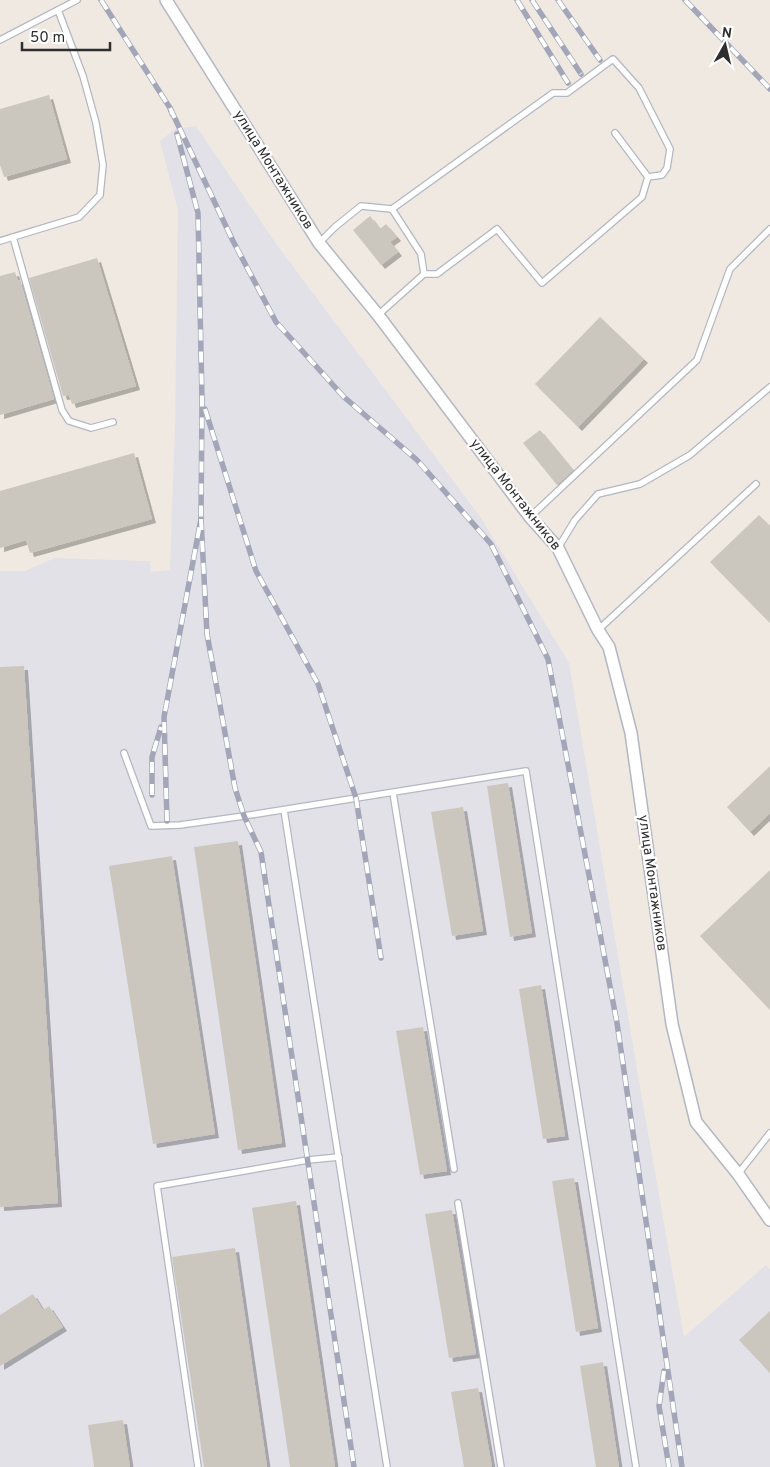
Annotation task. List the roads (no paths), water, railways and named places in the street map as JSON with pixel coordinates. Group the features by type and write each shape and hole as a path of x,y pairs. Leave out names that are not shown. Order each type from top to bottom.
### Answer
{"street":[{"name":"улица Монтажников","path":"166,0 319,243 378,315 530,517 558,548 598,630 609,648 632,733 672,1024 696,1122 738,1174 770,1220"}],"lane":[{"path":"0,40 78,0"},
{"path":"0,241 79,217 100,195 104,165 96,123 83,76 58,10"},
{"path":"319,243 361,206 392,209 553,93 566,93 613,59 639,88 670,149 667,168 662,175 648,178"},
{"path":"614,133 648,178"},
{"path":"378,315 424,274 437,274 498,229 542,283 642,197 648,178"},
{"path":"392,209 421,254 424,274"},
{"path":"530,517 697,360 730,269 770,230"},
{"path":"13,237 62,410 69,421 90,428 113,422"},
{"path":"558,548 575,520 598,494 640,484 690,455 770,387"},
{"path":"598,630 756,484"},
{"path":"124,753 151,826 180,825 284,810 526,771 636,1467"},
{"path":"393,792 454,1169"},
{"path":"284,810 387,1467"},
{"path":"738,1174 770,1133"},
{"path":"198,1467 157,1186 308,1160 339,1157"},
{"path":"458,1202 501,1467"}],"railway":[{"path":"101,0 172,114"},
{"path":"517,0 568,83"},
{"path":"532,0 581,74"},
{"path":"558,0 600,60"},
{"path":"685,0 770,89"},
{"path":"170,108 233,241 276,322 344,397 417,460 491,544 548,659 617,1023 682,1467"},
{"path":"167,821 164,717 201,519 202,399 198,213 177,134"},
{"path":"205,409 256,571 318,684 356,798 381,958"},
{"path":"201,519 207,634 235,788 244,816 261,852 354,1467"},
{"path":"152,795 152,757 161,727"},
{"path":"664,1371 659,1406 669,1467"}]}
